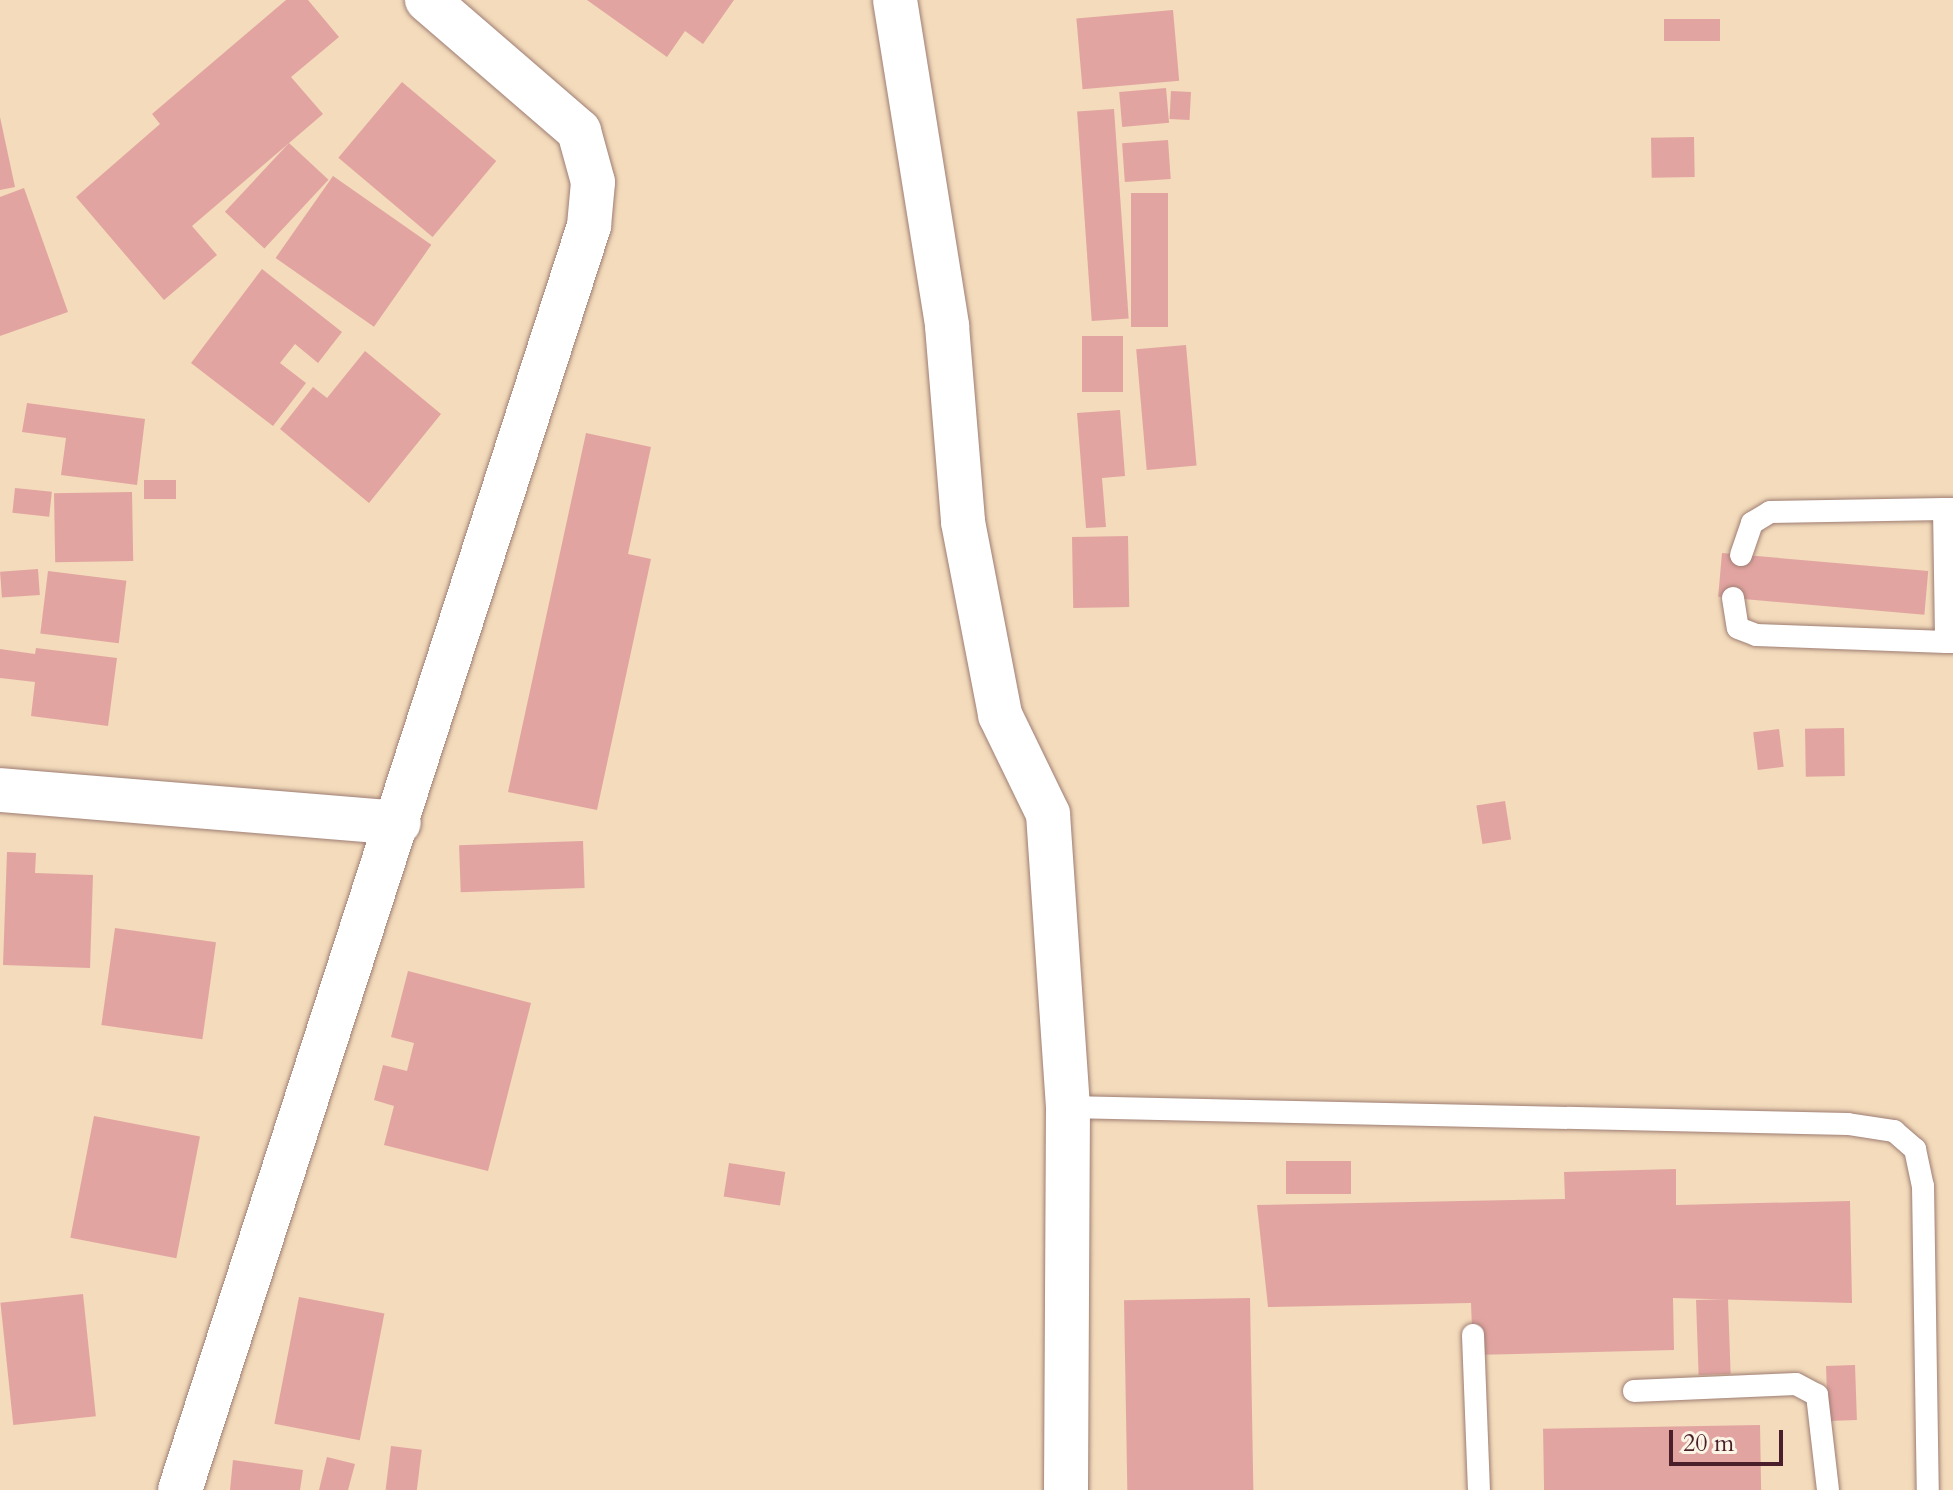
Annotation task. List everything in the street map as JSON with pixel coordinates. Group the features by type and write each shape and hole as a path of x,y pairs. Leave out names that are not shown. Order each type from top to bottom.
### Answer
{"street":[{"path":"180,1490 399,823 589,226 593,182 579,131 427,0"},
{"path":"895,0 942,294 966,537 1000,715 1048,814 1068,1107 1066,1490"},
{"path":"0,790 399,823"}],"lane":[{"path":"1733,598 1738,628 1756,635 1949,642 1948,509 1770,512 1752,523 1741,555"},
{"path":"1068,1107 1848,1124 1894,1131 1915,1149 1923,1186 1928,1490"},
{"path":"1473,1335 1479,1490"},
{"path":"1634,1391 1796,1384 1817,1395 1828,1490"}],"building":[{"path":"286,0 308,0 339,37 291,77 323,114 192,226 217,255 164,300 76,197 160,124 152,114"},
{"path":"587,0 734,0 703,44 685,31 667,57"},
{"path":"1173,10 1179,81 1083,89 1076,18"},
{"path":"1664,19 1720,19 1720,41 1664,41"},
{"path":"402,82 496,161 433,237 338,158"},
{"path":"1166,88 1169,123 1122,127 1119,92"},
{"path":"1171,91 1191,92 1190,120 1170,119"},
{"path":"1114,109 1129,318 1092,321 1077,112"},
{"path":"0,117 15,187 0,190"},
{"path":"1694,137 1695,177 1652,178 1651,138"},
{"path":"1168,140 1171,179 1125,182 1122,143"},
{"path":"289,143 328,180 264,249 225,212"},
{"path":"333,176 431,245 374,327 276,258"},
{"path":"24,188 68,312 0,336 0,197"},
{"path":"1131,193 1168,193 1168,327 1131,327"},
{"path":"262,269 342,332 318,363 295,344 280,363 306,383 273,426 191,363"},
{"path":"1082,336 1123,336 1123,392 1082,392"},
{"path":"1186,345 1197,466 1147,470 1136,349"},
{"path":"365,351 441,414 369,503 280,429 313,387 327,398"},
{"path":"27,403 145,419 137,485 61,475 66,438 22,432"},
{"path":"1120,410 1125,476 1102,478 1106,527 1086,528 1077,413"},
{"path":"586,433 651,447 628,554 651,559 597,810 508,792"},
{"path":"144,480 176,480 176,499 144,499"},
{"path":"15,488 52,492 49,517 12,513"},
{"path":"132,492 133,561 55,562 54,493"},
{"path":"1128,536 1129,607 1073,608 1072,537"},
{"path":"1722,553 1928,571 1924,615 1718,597"},
{"path":"38,569 40,595 2,598 0,572"},
{"path":"48,571 126,581 119,643 40,634"},
{"path":"36,648 117,658 108,726 31,716 35,682 0,678 0,649 35,654"},
{"path":"1844,728 1845,776 1806,777 1805,729"},
{"path":"1779,729 1784,767 1758,770 1753,732"},
{"path":"1505,801 1511,840 1482,844 1476,806"},
{"path":"583,841 585,888 461,892 459,845"},
{"path":"7,852 36,853 35,873 93,875 90,968 3,965"},
{"path":"115,928 216,942 202,1039 101,1025"},
{"path":"408,971 531,1003 488,1171 384,1145 394,1106 374,1100 383,1065 407,1071 414,1043 391,1037"},
{"path":"94,1116 200,1137 176,1258 70,1238"},
{"path":"1286,1161 1351,1161 1351,1194 1286,1194"},
{"path":"729,1163 785,1172 780,1205 724,1197"},
{"path":"1676,1169 1676,1205 1850,1201 1852,1303 1673,1298 1674,1350 1473,1355 1471,1303 1268,1307 1257,1205 1565,1199 1564,1172"},
{"path":"83,1294 96,1416 13,1425 0,1303"},
{"path":"299,1297 384,1314 360,1440 274,1424"},
{"path":"1250,1298 1253,1490 1127,1490 1124,1300"},
{"path":"1728,1299 1731,1374 1699,1375 1696,1300"},
{"path":"1855,1365 1857,1420 1828,1421 1826,1366"},
{"path":"1760,1425 1761,1490 1544,1490 1543,1429"},
{"path":"391,1446 422,1450 417,1490 386,1490"},
{"path":"327,1457 355,1464 348,1490 319,1490"},
{"path":"233,1460 303,1470 300,1490 230,1490"}]}
